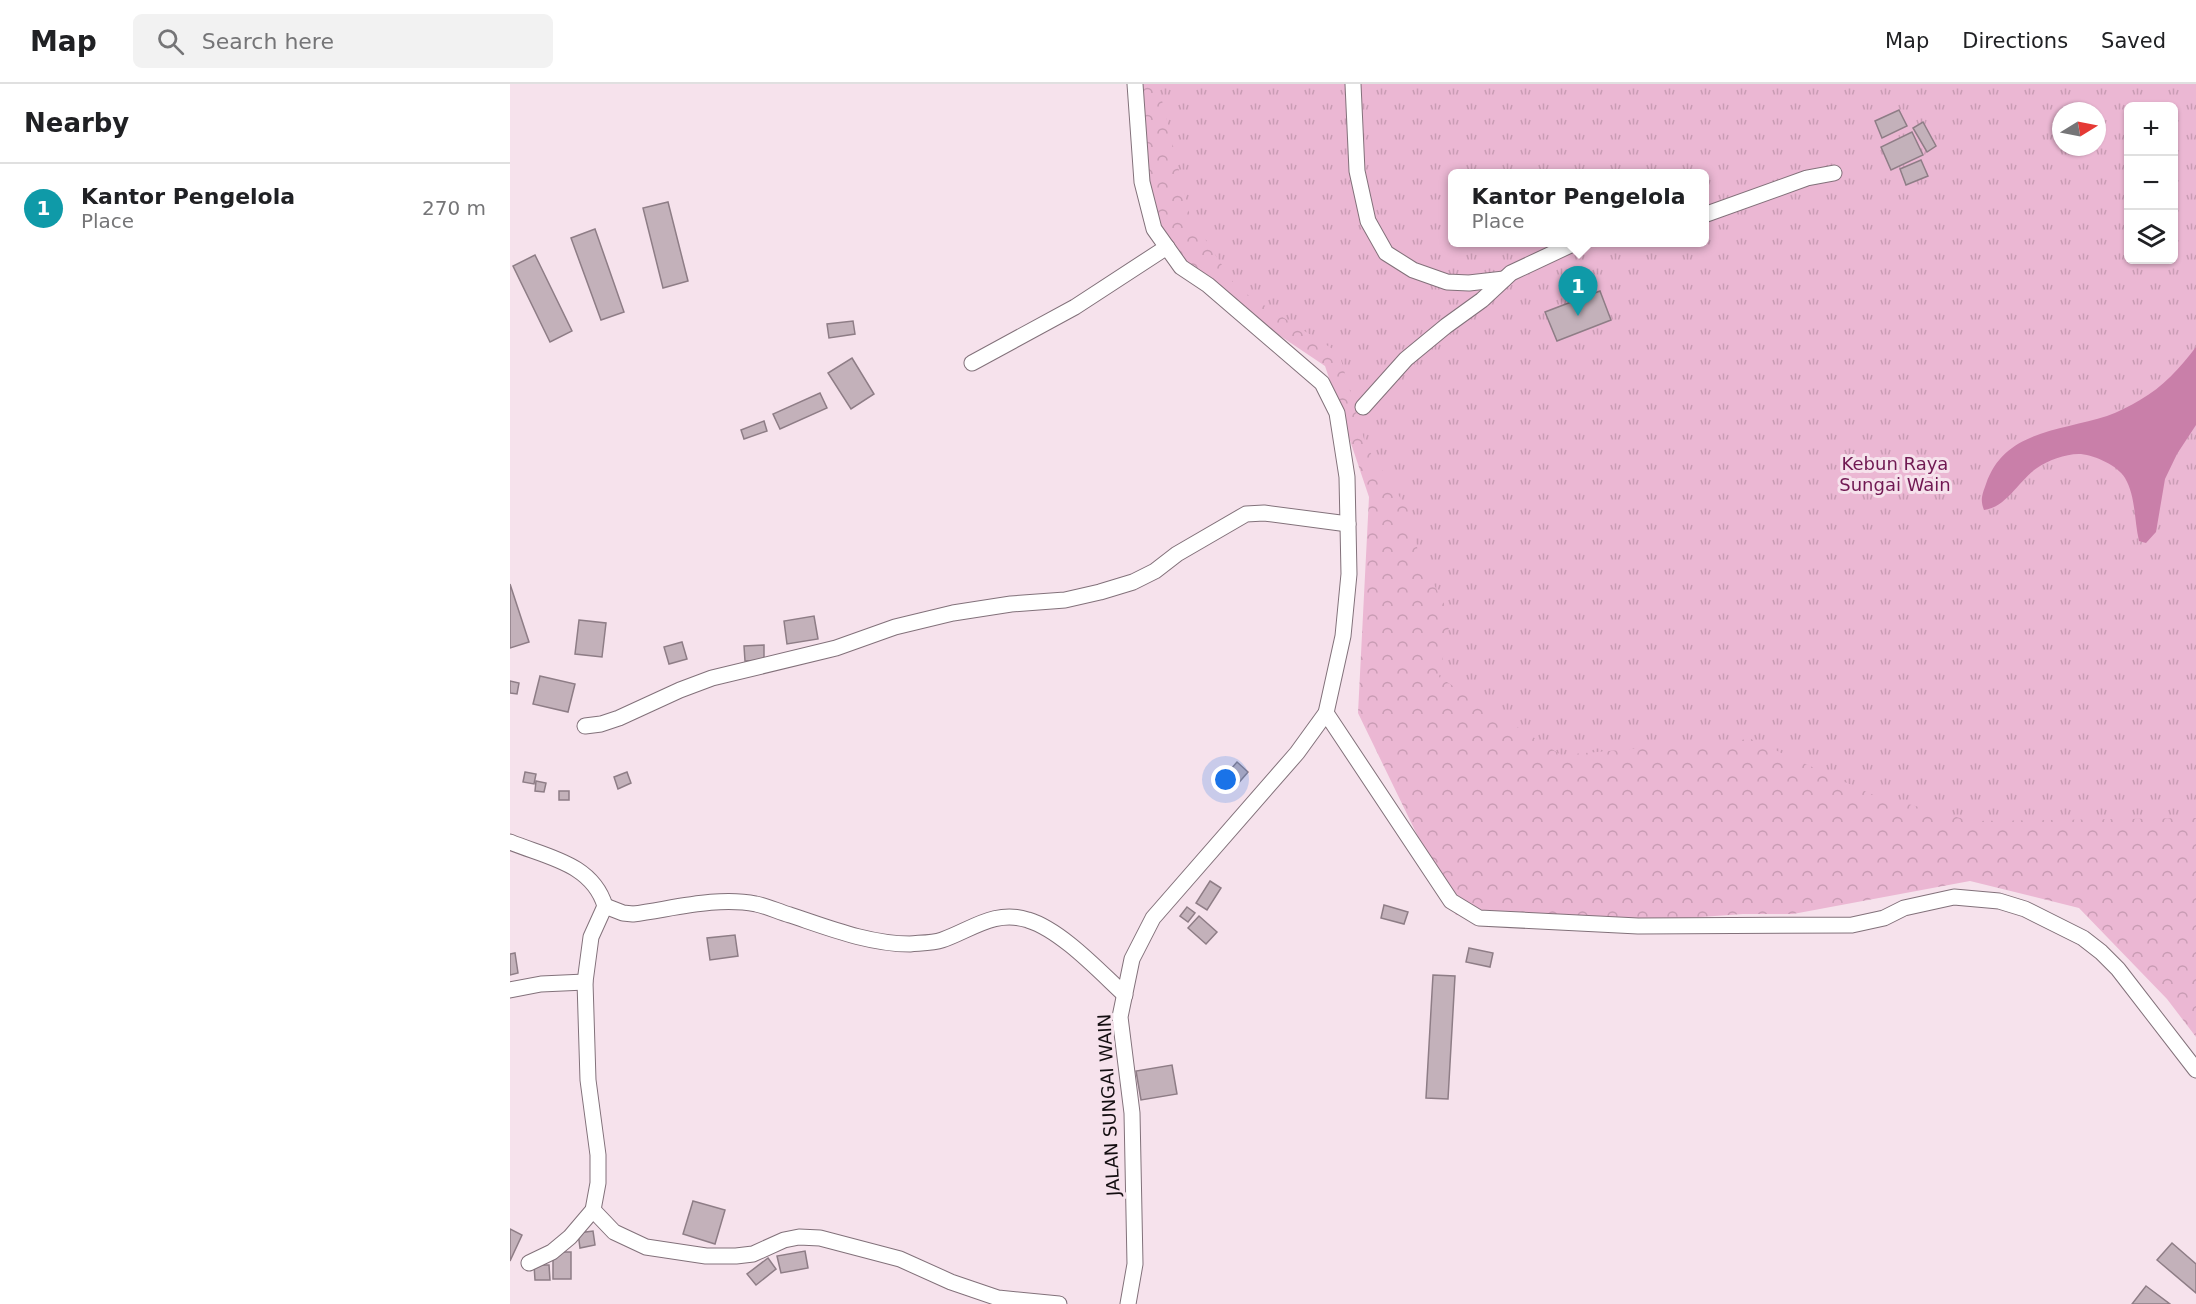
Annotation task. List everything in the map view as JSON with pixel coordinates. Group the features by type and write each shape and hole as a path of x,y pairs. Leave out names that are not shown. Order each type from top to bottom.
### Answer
{"street":[{"name":"JALAN SUNGAI WAIN","path":"1128,1304 1135,1264 1132,1113 1120,1017 1132,959 1153,918 1297,753 1326,713 1343,636 1349,574 1347,477 1337,413 1322,383 1208,285 1181,267 1154,229 1142,182 1136,84"},
{"path":"1353,84 1357,171 1368,221 1386,254 1413,270 1447,282 1469,283 1504,279"},
{"path":"1709,213 1807,178 1834,173"},
{"path":"972,363 1076,307 1167,247"},
{"path":"1363,407 1406,359 1482,300 1511,273 1568,247"},
{"path":"585,726 619,718 712,678 836,648 895,627 953,613 1011,604 1065,600 1133,582 1155,571 1177,554 1246,514 1264,513 1348,524"},
{"path":"1326,713 1451,901 1479,918 1638,926 1852,925 1884,918 1904,908 1954,897 1999,901 2025,909 2083,938 2101,952 2118,969 2196,1071"},
{"path":"510,842 566,862 596,886 605,906 623,913 633,914 692,904 755,904 837,931 880,941 910,944 940,941 983,921 1015,916 1047,928 1082,955 1125,995"},
{"path":"529,1263 552,1252 570,1237 593,1209 598,1183 598,1155 588,1080 585,982 591,937 605,906"},
{"path":"510,990 541,984 585,982"},
{"path":"593,1209 614,1232 646,1247 706,1256 736,1257 753,1254 784,1240 799,1237 820,1238 900,1259 951,1282 998,1298 1059,1304"}],"green space":[{"name":"Kebun Raya Sungai Wain","path":"1138,84 2177,84 2196,425 2196,1037 2167,999 2079,908 1970,881 1793,914 1743,914 1673,919 1456,915 1358,713 1369,497 1325,366 1178,267 1148,213"},
{"name":"Kebun Raya Sungai Wain","path":"1158,84 2196,84 2196,818 1971,821 1871,794 1751,739 1561,755 1439,677 1451,617 1419,556 1409,511 1366,446 1339,353 1237,288 1190,216"}],"shaded area":[{"path":"2196,347 2196,425 2177,454 2165,479 2156,532 2146,543 2139,541 2133,501 2125,478 2112,465 2087,455 2070,455 2047,462 2030,473 2006,499 1984,510 1982,497 1986,484 1994,466 2006,453 2036,435 2120,411 2164,383"}],"building":[{"path":"1899,110 1907,126 1882,138 1875,121"},
{"path":"1923,122 1936,146 1927,152 1913,128"},
{"path":"1912,132 1923,155 1891,170 1881,147"},
{"path":"1921,160 1928,176 1906,185 1900,169"},
{"path":"668,202 688,281 663,288 643,208"},
{"path":"595,229 624,312 601,320 571,238"},
{"path":"535,255 572,331 550,342 513,266"},
{"path":"1600,291 1611,320 1557,341 1545,312"},
{"path":"853,321 855,334 829,338 827,324"},
{"path":"852,358 874,394 851,409 828,373"},
{"path":"820,393 827,408 780,429 773,414"},
{"path":"764,421 767,431 744,439 741,430"},
{"path":"510,584 529,642 510,648"},
{"path":"814,616 818,639 787,644 784,621"},
{"path":"579,620 606,623 602,657 575,654"},
{"path":"682,642 687,659 669,664 664,647"},
{"path":"764,645 764,660 745,661 744,646"},
{"path":"540,676 575,684 568,712 533,704"},
{"path":"510,681 519,683 517,694 510,693"},
{"path":"1237,762 1248,772 1236,786 1225,776"},
{"path":"525,772 536,774 534,784 523,782"},
{"path":"627,772 631,783 618,789 614,777"},
{"path":"536,781 546,783 544,792 535,791"},
{"path":"559,791 569,791 569,800 559,800"},
{"path":"1210,881 1221,888 1207,910 1196,903"},
{"path":"1384,905 1408,912 1404,924 1381,918"},
{"path":"1187,907 1195,913 1188,922 1180,916"},
{"path":"1199,916 1217,932 1206,944 1188,928"},
{"path":"735,935 738,956 710,960 707,938"},
{"path":"1469,948 1493,953 1490,967 1466,962"},
{"path":"515,953 518,973 510,975 510,954"},
{"path":"1433,975 1455,976 1448,1099 1426,1098"},
{"path":"1172,1065 1177,1094 1141,1100 1136,1071"},
{"path":"693,1201 725,1210 715,1244 683,1234"},
{"path":"510,1229 522,1235 510,1261"},
{"path":"593,1231 595,1245 580,1248 578,1233"},
{"path":"2172,1243 2196,1264 2196,1293 2157,1260"},
{"path":"805,1251 808,1268 781,1273 777,1256"},
{"path":"553,1252 571,1252 571,1279 553,1279"},
{"path":"768,1258 776,1269 756,1285 747,1274"},
{"path":"534,1265 549,1265 550,1280 535,1280"},
{"path":"2146,1286 2170,1304 2132,1304"}],"place":[{"name":"Kantor Pengelola","path":"1578,316"}]}
